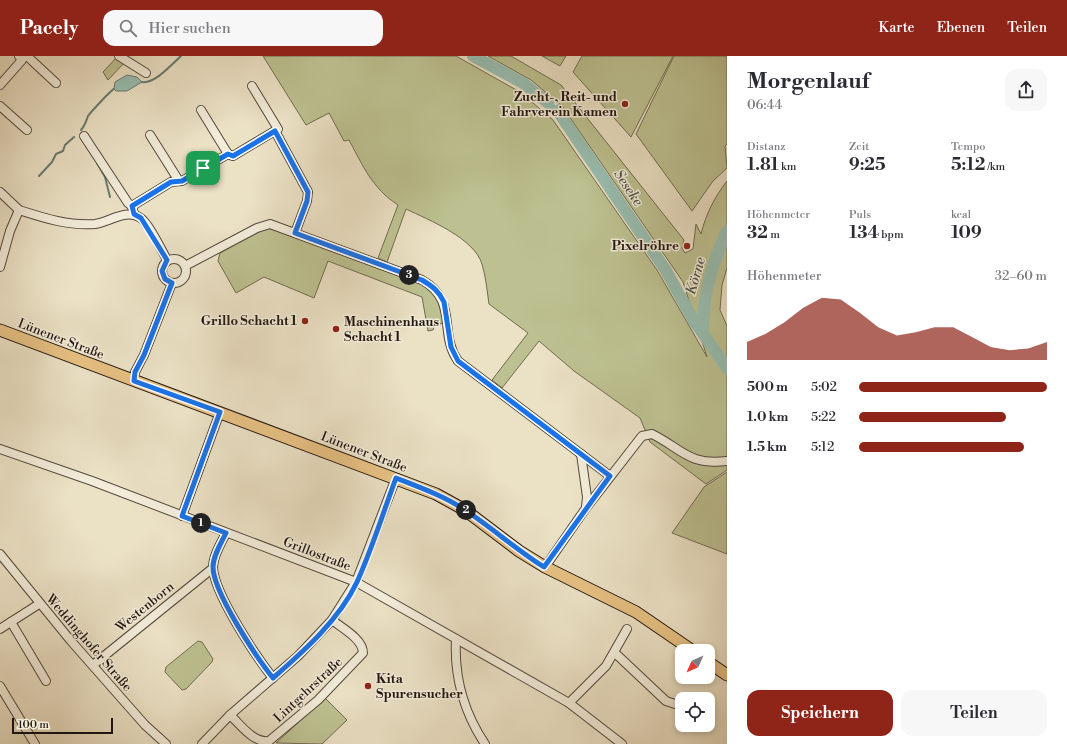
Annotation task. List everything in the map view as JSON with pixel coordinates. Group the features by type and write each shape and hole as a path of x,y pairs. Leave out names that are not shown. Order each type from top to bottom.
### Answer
{"main road":[{"name":"Lünener Straße","path":"0,330 436,494 465,510 519,551 544,567 638,613 683,644"},
{"path":"715,667 727,675"}],"street":[{"path":"0,85 22,60 19,56"},
{"path":"27,56 56,83"},
{"path":"119,56 146,72"},
{"path":"201,110 228,154 233,156 278,129 252,86"},
{"path":"0,106 27,130"},
{"path":"275,131 308,192 307,201 295,233"},
{"path":"150,135 179,181"},
{"path":"84,136 128,203 141,218 167,260"},
{"path":"0,192 20,210 43,218 75,225 97,223 133,210 171,182 182,181 228,154"},
{"path":"0,267 1,256 20,210"},
{"path":"186,266 266,224 274,225 422,280 431,285 441,296 444,302 451,347 458,361 610,476"},
{"path":"175,258 181,260 186,266 185,277 182,281 172,283 165,279 162,271 167,260 175,258"},
{"path":"134,381 135,372 144,355 172,283"},
{"path":"182,516 220,412"},
{"path":"544,567 610,476 638,440 647,434 658,437 680,453 691,458 704,461 727,461"},
{"name":"Grillostraße","path":"0,449 92,481 356,582 569,703 622,744"},
{"path":"581,454 587,497 586,508"},
{"path":"202,744 230,714 298,656 332,620 356,582 396,478"},
{"path":"226,533 215,556 213,568 219,589 259,661 273,678"},
{"name":"Weddinghofer Straße","path":"0,554 39,604 145,725 166,744"},
{"name":"Westenborn","path":"93,665 213,568"},
{"path":"0,629 39,604"},
{"name":"Lintgehrstraße","path":"230,714 254,737 261,741 269,741 318,700 362,653 363,648 359,642 332,620"},
{"path":"11,622 46,681"},
{"path":"569,703 606,666 615,653 627,629"},
{"path":"456,639 455,659 465,706 485,744"},
{"path":"615,653 666,701 675,704"},
{"path":"0,686 34,744"}],"green space":[{"path":"263,56 456,56 520,92 553,120 657,270 707,357 683,282 562,106 531,80 488,56 511,56 561,85 684,240 682,248 685,253 693,249 696,224 701,234 711,206 727,181 727,268 722,285 720,310 727,326 727,470 706,484 650,442 640,418 574,371 539,341 502,388 492,380 528,333 489,304 482,264 477,255 461,238 438,224 406,209 387,262 378,258 398,205 381,191 369,176 349,140 344,141 329,113 306,125"},
{"path":"542,56 566,56 560,66"},
{"name":"Zucht-, Reit- und Fahrverein Kamen","path":"582,56 673,56 631,137 573,72"},
{"path":"674,56 727,56 727,144 725,146 727,168 713,181 692,211 636,134"},
{"path":"117,57 125,62 108,80 103,72"},
{"path":"271,228 422,284 438,297 444,323 435,325 433,330 428,331 422,297 328,261 314,298 264,277 236,293 218,261 220,253 262,230"},
{"path":"727,472 727,554 672,533 704,487"},
{"path":"198,641 202,642 213,659 212,662 186,689 182,690 165,672 166,667"},
{"path":"325,698 347,720 322,744 276,743"}],"water":[{"path":"127,75 137,77 142,82 127,91 116,91 114,89 115,82"}],"waterway":[{"path":"142,82 147,82 158,77 181,56"},
{"name":"Seseke","path":"473,56 523,83 557,110 665,269 694,321 727,368"},
{"path":"81,130 88,116 114,89"},
{"path":"39,176 52,162 56,154 63,151 65,145 74,137"},
{"path":"97,163 105,177 110,197"},
{"name":"Körne","path":"703,332 704,305 709,280 716,256 727,231"}],"place":[{"name":"Zucht-, Reit- und Fahrverein Kamen","path":"625,104"},
{"name":"Pixelröhre","path":"687,246"},
{"name":"Grillo Schacht 1","path":"305,321"},
{"name":"Maschinenhaus Schacht 1","path":"336,329"},
{"name":"Kita Spurensucher","path":"368,686"}],"route":[{"path":"275,131 308,192 308,198 295,233 422,280 431,285 437,290 444,302 451,347 458,361 610,476 544,567 519,551 465,510 452,502 396,478 356,582 344,602 332,620 298,656 273,678 259,661 245,638 219,589 213,568 215,556 226,533 182,516 220,412 134,381 135,372 144,355 172,283 168,282 162,275 164,264 167,260 141,218 134,214 132,206 171,182 182,181 203,168 228,154 233,156 275,131"}]}
